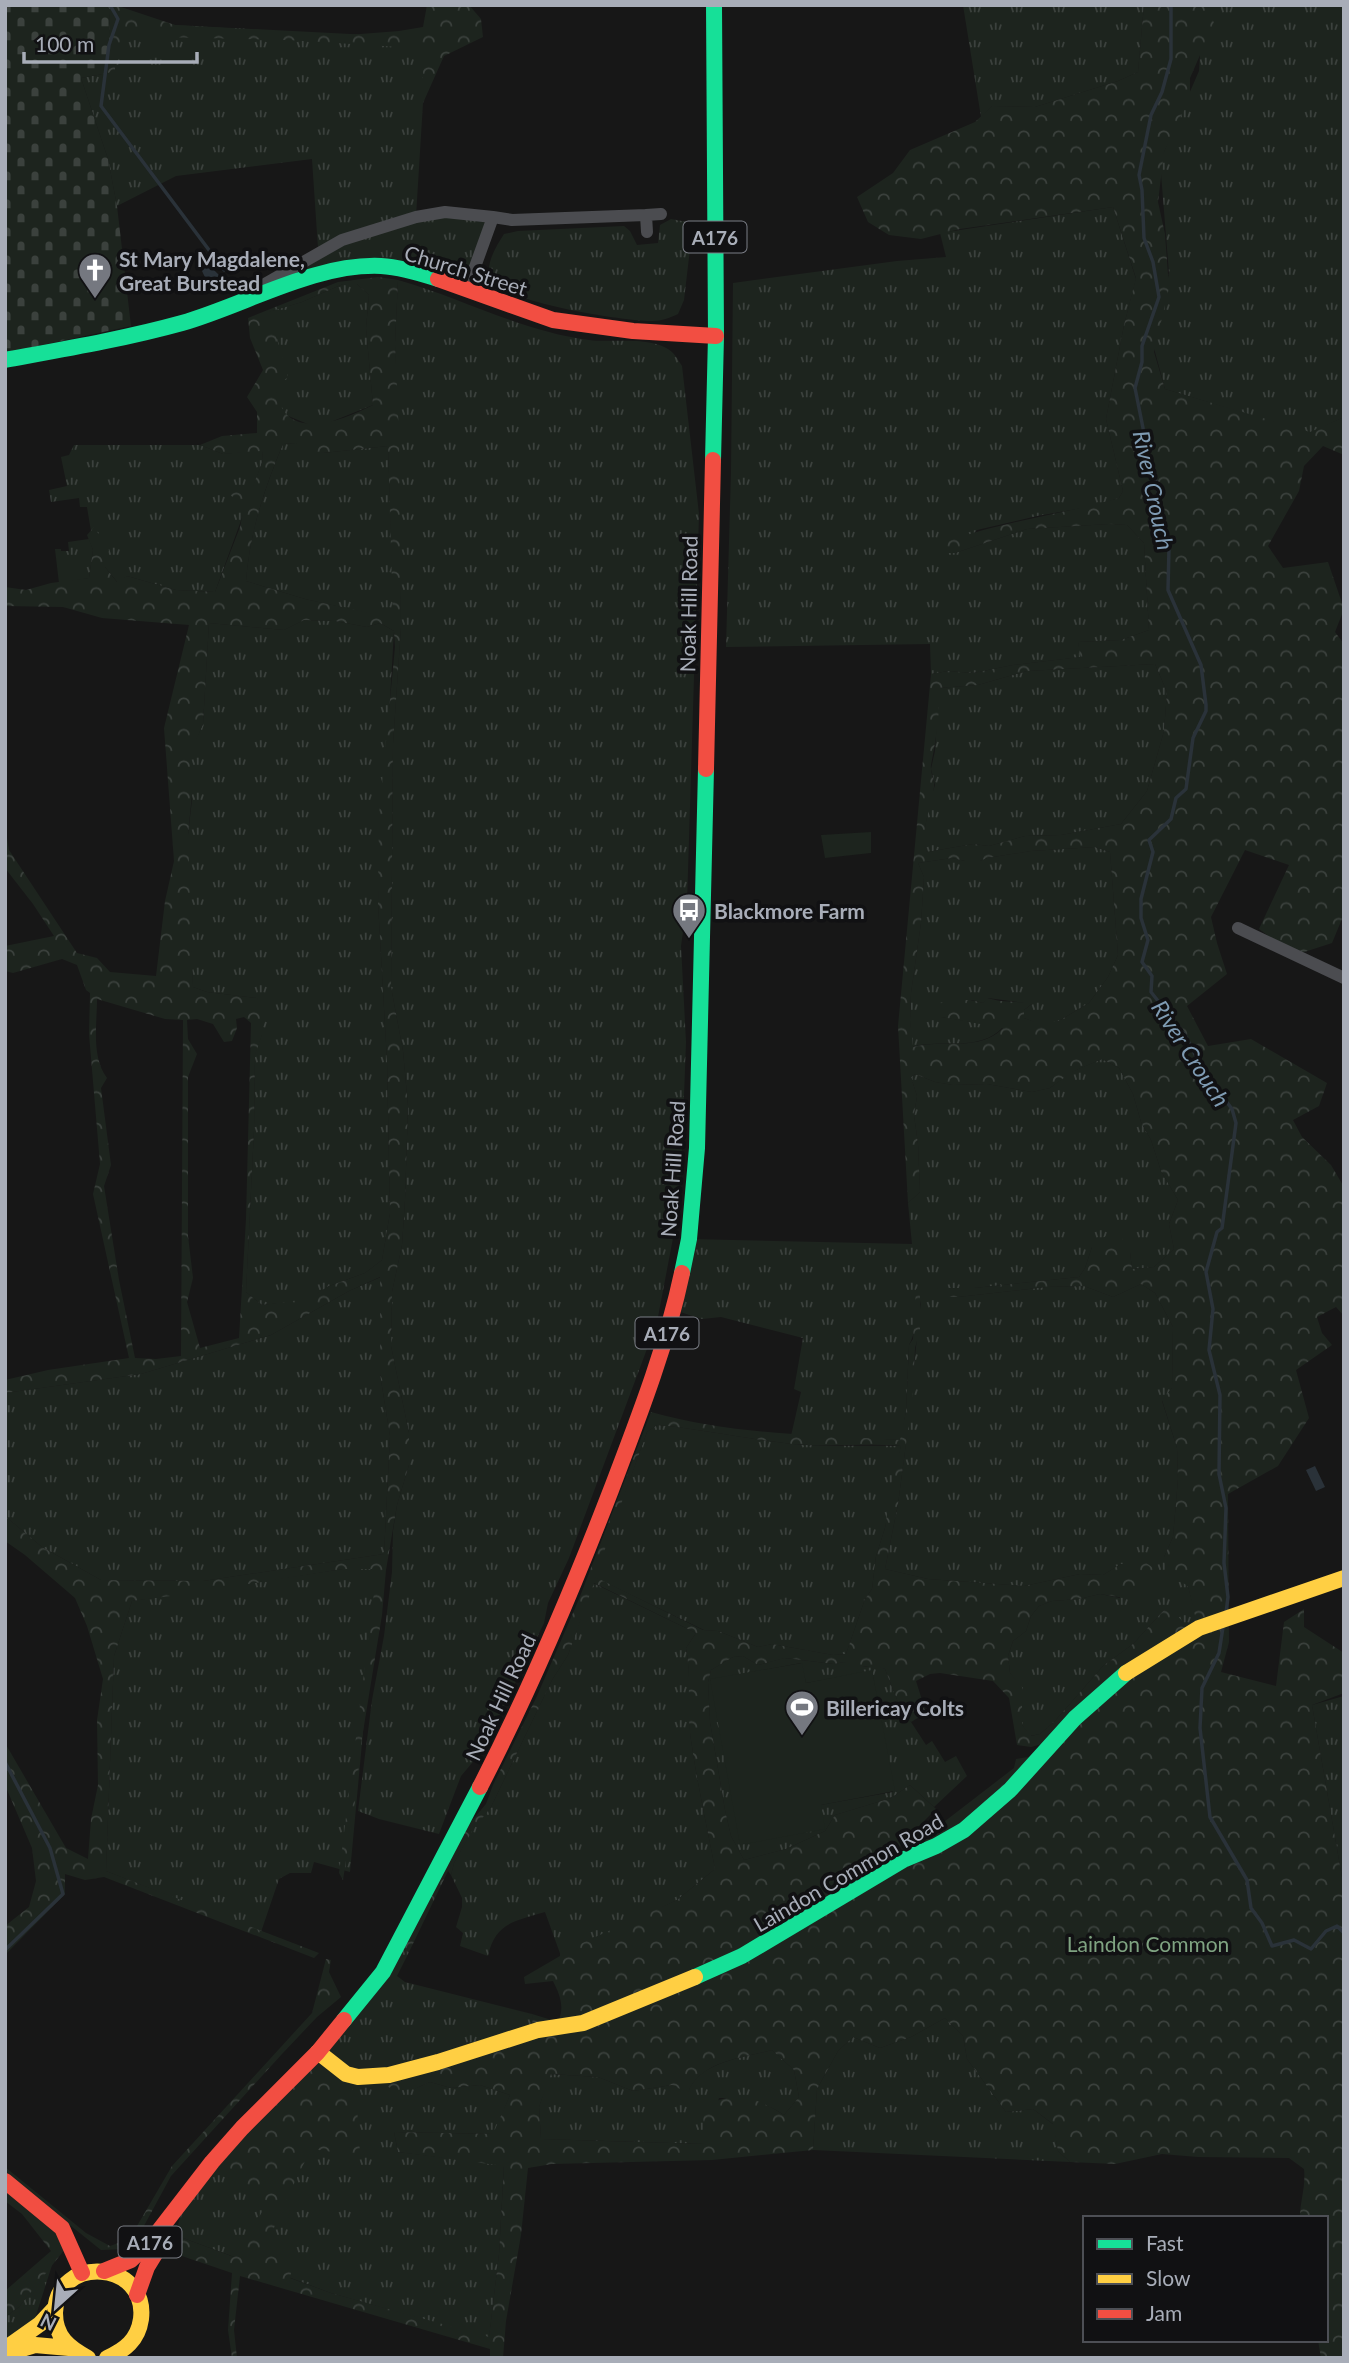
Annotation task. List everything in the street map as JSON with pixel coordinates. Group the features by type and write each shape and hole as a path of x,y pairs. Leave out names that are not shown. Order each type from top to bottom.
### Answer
{"main road":[{"name":"Noak Hill Road","path":"104,2271 131,2260 150,2241 212,2162 318,2052 383,1972 504,1741 579,1573 651,1386 674,1310 690,1236 697,1148 716,336 714,5"},
{"name":"Church Street","path":"5,360 140,335 232,307 328,271 352,267 382,266 418,272 554,320 633,331 716,336"},
{"name":"Laindon Common Road","path":"318,2052 346,2074 358,2077 389,2075 538,2029 583,2023 742,1956 905,1859 964,1830 1010,1790 1075,1718 1124,1675 1199,1628 1344,1578"},
{"path":"5,2181 62,2228 82,2273"},
{"name":"Noak Hill Road","path":"138,2295 147,2267 186,2198"},
{"path":"5,2349 40,2324 54,2309 62,2289 71,2280 82,2273 104,2271 124,2279 138,2295 142,2314 138,2333 127,2348 107,2358"},
{"path":"54,2309 57,2331 69,2348"},
{"path":"5,2354 35,2345 69,2348 88,2358"}],"street":[{"path":"232,307 236,300 342,240 416,217 444,212 512,220 661,214"},
{"path":"646,215 647,232"},
{"path":"467,289 493,217"},
{"path":"1238,928 1344,978"}],"green space":[{"path":"5,5 106,5 110,10 108,73 81,78 108,159 117,206 131,326 5,353"},
{"path":"106,5 115,5 175,25 348,35 423,27 427,5 469,5 481,19 483,37 444,56 423,103 423,59 415,48 288,40 160,37 128,30 115,52 115,70 108,73 110,10"},
{"path":"963,5 1144,5 1138,72 1035,107 992,106 981,117"},
{"name":"Laindon Common","path":"1144,5 1207,5 1214,23 1190,78 1190,98 1164,152 1158,202 1165,234 1169,288 1154,352 1165,389 1310,432 1344,417 1344,455 1323,446 1304,466 1299,491 1268,546 1283,568 1328,562 1344,609 1335,632 1344,644 1344,914 1332,943 1295,955 1259,929 1289,865 1245,850 1211,917 1227,974 1187,1006 1208,1046 1251,1039 1327,1083 1319,1106 1293,1120 1302,1137 1331,1165 1344,1187 1344,1316 1336,1307 1317,1317 1322,1333 1332,1345 1296,1370 1309,1418 1278,1466 1228,1494 1229,1642 1221,1672 1276,1686 1284,1622 1304,1609 1304,1627 1344,1653 1344,1693 1312,1705 1344,1889 1344,2358 1321,2358 1318,2342 1328,2342 1328,2216 1300,2216 1304,2169 1289,2158 1162,2154 1115,2164 1070,2162 1058,2151 1053,2124 1033,2109 1006,2112 967,2059 963,2036 945,2018 911,2037 880,2048 853,2037 838,2051 817,2089 813,2150 712,2160 552,2164 528,2168 503,2358 490,2358 490,2349 240,2276 234,2330 237,2358 232,2358 228,2330 232,2273 173,2253 175,2235 234,2257 267,2204 257,2189 230,2176 212,2162 318,2052 342,2070 350,2081 357,2113 360,2156 312,2149 267,2242 293,2262 290,2278 331,2293 489,2337 499,2254 504,2166 398,2152 394,2132 493,2134 510,2095 480,2085 451,2088 430,2082 414,2089 395,2091 372,2077 533,2029 532,2014 558,2022 561,2001 553,1981 525,1984 524,1977 560,1956 560,1953 677,1900 715,1869 690,1728 686,1648 696,1633 594,1583 568,1655 552,1680 491,1807 472,1831 454,1863 451,1875 448,1871 409,1952 402,1949 464,1830 486,1804 537,1696 579,1599 651,1412 744,1430 900,1440 906,1411 909,1345 913,1339 916,1289 920,1288 920,1329 915,1348 913,1392 898,1504 885,1569 928,1579 1024,1586 1080,1574 1103,1575 1121,1564 1145,1562 1156,1570 1151,1586 1137,1600 1100,1594 1052,1601 1039,1606 1031,1616 1026,1631 1013,1641 1008,1656 1010,1673 1022,1687 1022,1725 1031,1736 1040,1734 1054,1722 1103,1666 1133,1644 1164,1610 1173,1611 1186,1625 1188,1634 1198,1628 1188,1586 1166,1573 1164,1557 1173,1537 1178,1479 1177,1448 1162,1400 1172,1388 1173,1327 1155,1293 1141,1284 1113,1297 1084,1286 1046,1287 958,1297 925,1297 926,1291 938,1288 974,1288 1079,1277 1092,1247 1116,1228 1130,1252 1132,1269 1154,1267 1174,1249 1169,1224 1178,1200 1161,1171 1133,1094 1119,1068 1102,1059 1072,1072 1050,1088 1032,1092 987,1084 953,1085 935,1082 915,1074 911,1077 917,1096 914,1115 920,1192 908,1203 898,1026 931,674 948,671 973,673 1080,657 1078,642 1121,640 1149,630 1144,543 1127,525 1027,529 955,553 946,553 943,548 944,543 987,529 1119,498 1123,491 1106,419 1136,278 1113,207 960,229 921,239 889,235 868,222 857,197 893,173 910,150 975,122 992,106 1035,107 1138,72","holes":["1155,664 1167,692 1164,731 1147,791 1121,824 1061,835 1025,836 989,846 973,844 927,852 925,835 934,787 931,765 939,688 978,685 1027,671","1095,847 1110,852 1118,955 1108,977 1089,1003 1057,1022 1035,1022 1024,1018 1024,1010 1033,1003 987,998 983,1003 957,1000 931,1005 930,1013 941,1017 1003,1028 993,1036 972,1043 913,1047 911,993 921,923 924,877 918,863 952,858 980,861 1031,851","657,1425 792,1444 901,1446 892,1481 885,1528 876,1556 872,1589 865,1599 846,1654 833,1655 772,1644 758,1647 718,1631 703,1630 595,1577 647,1432","743,1656 758,1665 785,1658 834,1664 844,1662 854,1666 885,1669 903,1715 911,1722 926,1713 916,1681 930,1674 940,1673 993,1681 1009,1698 1017,1745 1031,1747 1053,1741 1041,1755 1016,1759 1014,1768 940,1825 933,1823 906,1850 894,1857 902,1843 936,1809 910,1785 891,1798 835,1815 825,1831 786,1849 744,1860 731,1836 710,1722 708,1682 711,1670 733,1657","772,2050 794,2070 799,2097 784,2115 754,2100 735,2097 703,2107 704,2144 541,2139 539,2107 551,2074 598,2077 633,2091 672,2085 688,2093 694,2082 712,2067"]},
{"path":"1203,5 1344,5 1344,417 1310,433 1165,389 1154,348 1169,273 1160,161 1199,71"},
{"path":"110,10 175,25 427,38 416,216 493,217 467,289 352,267 232,307 318,248 312,159 176,176 117,206 108,159 81,78 108,73"},
{"path":"1113,207 1136,279 1106,419 1123,491 1119,498 1094,506 977,530 955,553 1027,529 1127,525 1144,543 1149,630 1121,640 1078,642 1081,657 973,673 948,671 931,674 930,644 726,647 733,283 946,257 940,233"},
{"path":"671,219 693,223 684,300 678,314 665,319 638,320 563,308 513,294 496,285 489,275 491,259 504,234 624,226 630,231 637,245 658,243 660,225"},
{"path":"378,277 398,280 395,343 401,627 393,744 391,987 403,1051 408,1106 402,1245 392,1292 391,1346 409,1433 409,1465 397,1505 386,1570 382,1615 343,1880 339,1873 377,1569 343,1569 132,1601 114,1656 106,1871 319,1953 314,1958 104,1877 85,1880 65,1874 65,1894 5,1955 5,1926 29,1907 36,1881 32,1848 5,1785 5,1743 66,1848 88,1859 91,1819 98,1785 97,1720 103,1679 87,1626 75,1598 5,1541 5,1516 42,1547 101,1580 203,1581 384,1554 390,1436 380,1374 380,1277 349,1291 271,1335 141,1374 5,1393 5,1380 48,1370 129,1358 93,1194 100,1164 89,1034 90,993 86,990 77,965 62,959 13,973 5,971 5,946 54,936 5,868 5,826 9,850 77,953 97,958 110,972 156,976 165,901 174,861 164,728 189,625 102,618 63,607 5,606 5,587 26,590 51,583 89,578 93,550 87,535 94,527 109,550 105,567 117,582 127,576 176,590 215,592 240,527 244,507 228,493 253,486 263,460 262,451 223,454 200,445 222,436 257,433 257,412 247,397 263,370 250,338 248,318 338,282","holes":["343,284 357,284 369,295 366,328 373,405 345,417 314,424 300,422 289,416 280,405 276,387 288,377 269,312 302,302","296,443 305,451 323,453 388,446 393,618 305,599 246,581 259,511 283,444","304,620 335,621 367,627 380,623 394,631 395,647 379,815 378,903 387,1061 390,1213 382,1260 365,1273 329,1286 308,1299 262,1305 246,1292 255,1055 262,1035 263,1010 257,998 207,992 193,987 188,835 194,773 190,755 203,724 209,623 284,630","97,999 165,1019 183,1020 181,1356 135,1358 104,1186 111,1165 101,1088 107,1078 99,1060 96,1040","244,1017 251,1023 246,1219 239,1338 200,1348 187,1302 193,1278 188,1236 188,1077 197,1054 188,1039 187,1020 197,1019 213,1024 224,1042 232,1041 237,1028 236,1019"]},
{"path":"398,280 540,330 589,340 645,342 665,347 673,353 682,366 699,514 687,903 681,946 686,1042 681,1174 673,1238 657,1322 569,1558 548,1603 544,1623 483,1750 461,1776 439,1834 358,1811 392,1572 393,1531 397,1505 409,1465 409,1433 391,1346 392,1292 402,1245 408,1106 403,1051 391,987 393,744 401,627 395,343"},
{"path":"343,284 357,284 369,295 366,328 373,405 328,423 310,425 286,415 277,401 268,312 302,302"},
{"path":"296,443 323,453 388,446 394,619 305,599 246,581 254,528 270,478 283,444"},
{"path":"74,445 200,445 223,454 262,450 263,460 215,592 176,590 127,576 118,583 105,567 94,528 91,531 87,507 80,507 79,498 51,502 49,490 67,486 61,457 69,455"},
{"path":"89,539 93,550 89,578 59,583 55,549 69,551 68,542"},
{"path":"304,620 335,621 367,627 380,623 394,631 378,903 387,1061 390,1213 382,1260 365,1273 329,1286 308,1300 262,1305 246,1292 255,1054 262,1034 257,998 207,992 193,987 188,888 188,835 192,800 189,755 203,724 209,623 284,630"},
{"path":"1155,664 1167,692 1164,731 1147,791 1121,824 1061,835 1025,836 989,846 973,844 927,852 923,840 935,785 931,769 935,751 939,688 978,685 1027,671"},
{"path":"871,832 871,853 825,858 821,835"},
{"path":"1095,847 1110,852 1118,955 1108,977 1089,1003 1057,1022 1034,1022 1024,1018 1024,1010 1032,1004 988,998 983,1003 972,1000 941,1017 1003,1027 983,1040 912,1047 911,993 921,923 924,877 918,863 952,858 980,861 1031,851"},
{"path":"1102,1059 1119,1068 1133,1094 1161,1171 1178,1200 1169,1224 1174,1249 1154,1267 1132,1269 1130,1252 1092,1247 1079,1277 974,1288 938,1288 926,1297 958,1297 1046,1287 1084,1286 1113,1297 1141,1284 1155,1293 1173,1327 1172,1388 1162,1401 1177,1448 1178,1479 1173,1537 1164,1557 1188,1586 1199,1628 1187,1635 1164,1610 1133,1644 1103,1666 1054,1722 1040,1734 1030,1736 1022,1725 1021,1687 1010,1673 1008,1656 1013,1641 1026,1631 1031,1616 1039,1606 1052,1601 1100,1594 1120,1598 1121,1564 1103,1575 1080,1574 1024,1586 928,1579 885,1569 898,1504 921,1300 909,1345 906,1411 901,1440 791,1436 801,1392 794,1389 803,1338 721,1317 702,1319 674,1310 689,1239 912,1244 908,1203 920,1192 914,1115 917,1096 911,1077 915,1074 935,1082 953,1085 987,1084 1032,1092 1050,1088 1071,1072"},
{"path":"381,1277 380,1374 390,1436 384,1554 203,1581 101,1580 42,1547 5,1516 5,1393 141,1374 271,1335 349,1291"},
{"path":"657,1425 792,1444 901,1446 885,1528 876,1556 872,1589 865,1599 846,1654 833,1655 772,1644 758,1647 718,1631 704,1630 594,1577 647,1432"},
{"path":"343,1569 382,1569 367,1689 350,1872 314,1862 311,1873 290,1873 279,1879 261,1932 106,1871 114,1656 132,1601"},
{"path":"593,1583 696,1633 686,1648 690,1728 715,1869 677,1900 561,1956 545,1912 516,1921 501,1930 491,1945 488,1956 460,1946 463,1933 456,1927 462,1898 451,1875 454,1863 472,1830 491,1807 552,1680 568,1655"},
{"path":"743,1656 758,1665 784,1658 834,1664 844,1662 866,1667 875,1665 885,1669 903,1715 926,1745 932,1741 945,1762 956,1756 967,1776 934,1807 910,1785 891,1798 835,1815 825,1831 786,1849 744,1860 731,1836 710,1722 708,1682 711,1670 733,1657","holes":["801,1663 806,1683 872,1671 893,1792 820,1805 824,1829 710,1680"]},
{"name":"Billericay Colts","path":"802,1663 806,1683 872,1670 895,1791 821,1805 825,1829 740,1845 710,1679"},
{"path":"1344,1696 1344,1889 1312,1705"},
{"path":"397,1946 409,1952 397,1976 405,1982 532,2014 534,2029 414,2089 430,2082 451,2088 480,2085 510,2095 494,2134 394,2132 398,2152 504,2165 499,2254 489,2338 331,2293 175,2235 186,2198"},
{"path":"326,1959 331,1960 329,1972 341,1997 317,2017 171,2176 139,2235 124,2249 101,2250 5,2173 5,2167 86,2233 110,2246 124,2241 137,2226 172,2166 312,2013"},
{"path":"945,2018 963,2036 967,2059 1006,2112 1033,2109 1054,2125 1058,2151 1070,2162 813,2150 817,2089 838,2051 853,2037 880,2048 911,2037"},
{"path":"772,2050 794,2070 799,2097 784,2115 753,2101 719,2098 705,2144 541,2139 539,2107 550,2074 598,2077 633,2091 672,2085 688,2092 702,2073 712,2067"},
{"path":"5,2181 69,2244 19,2307 5,2317 5,2291 51,2251 22,2214 5,2201"},
{"path":"53,2262 31,2331 5,2349 5,2317 19,2307"}],"shaded area":[{"path":"208,264 220,276 226,290 211,290 202,271"},
{"path":"1315,1466 1325,1487 1316,1491 1306,1470"}],"waterway":[{"path":"110,5 118,19 109,45 101,106 224,270"},
{"name":"River Crouch","path":"1171,5 1171,59 1162,92 1151,115 1139,175 1144,238 1153,262 1159,297 1142,346 1142,362 1135,388 1143,428 1144,466 1155,477 1169,548 1168,590 1201,665 1206,711 1193,738 1186,789 1176,798 1171,819 1149,840 1153,852 1141,899 1141,918 1148,940 1142,962 1152,976 1151,992 1185,1035 1203,1070 1232,1109 1236,1123 1222,1228 1217,1232 1206,1272 1213,1309 1209,1350 1220,1395 1219,1474 1226,1508 1226,1613"},
{"name":"River Crouch","path":"1223,1627 1219,1653 1202,1688 1200,1728 1210,1817 1247,1880 1251,1908 1262,1923 1272,1946 1294,1940 1311,1949 1326,1931 1337,1926 1344,1933"},
{"path":"5,1762 50,1848 63,1894 5,1950"}],"traffic: fast":[{"path":"713,460 716,336 714,5"},
{"path":"5,360 116,339 182,323 331,271 381,266 438,279"},
{"path":"682,1273 689,1239 697,1148 706,769"},
{"path":"695,1977 742,1956 905,1859 964,1830 1010,1790 1075,1718 1126,1673"},
{"path":"344,2020 383,1972 480,1787"}],"traffic: slow":[{"path":"1126,1673 1199,1628 1344,1578"},
{"path":"318,2052 346,2074 358,2077 389,2075 538,2030 583,2023 695,1977"},
{"path":"88,2358 64,2341 57,2329 55,2313 59,2294 70,2281 84,2273 101,2272 117,2276 131,2285 139,2299 141,2319 137,2333 130,2343 107,2358"},
{"path":"9,2346 40,2324 54,2309"},
{"path":"5,2354 35,2345 69,2348"}],"traffic: jam":[{"path":"438,279 553,320 633,331 716,336"},
{"path":"706,769 713,460"},
{"path":"480,1787 533,1677 596,1528 651,1383 682,1273"},
{"path":"104,2271 131,2260 151,2241 212,2162 318,2052 344,2020"},
{"path":"5,2181 62,2228 82,2273"},
{"path":"137,2295 147,2267 166,2236"}],"place":[{"name":"St Mary Magdalene, Great Burstead","path":"95,300"},
{"name":"Blackmore Farm","path":"689,940"},
{"name":"Billericay Colts","path":"802,1737"}]}
